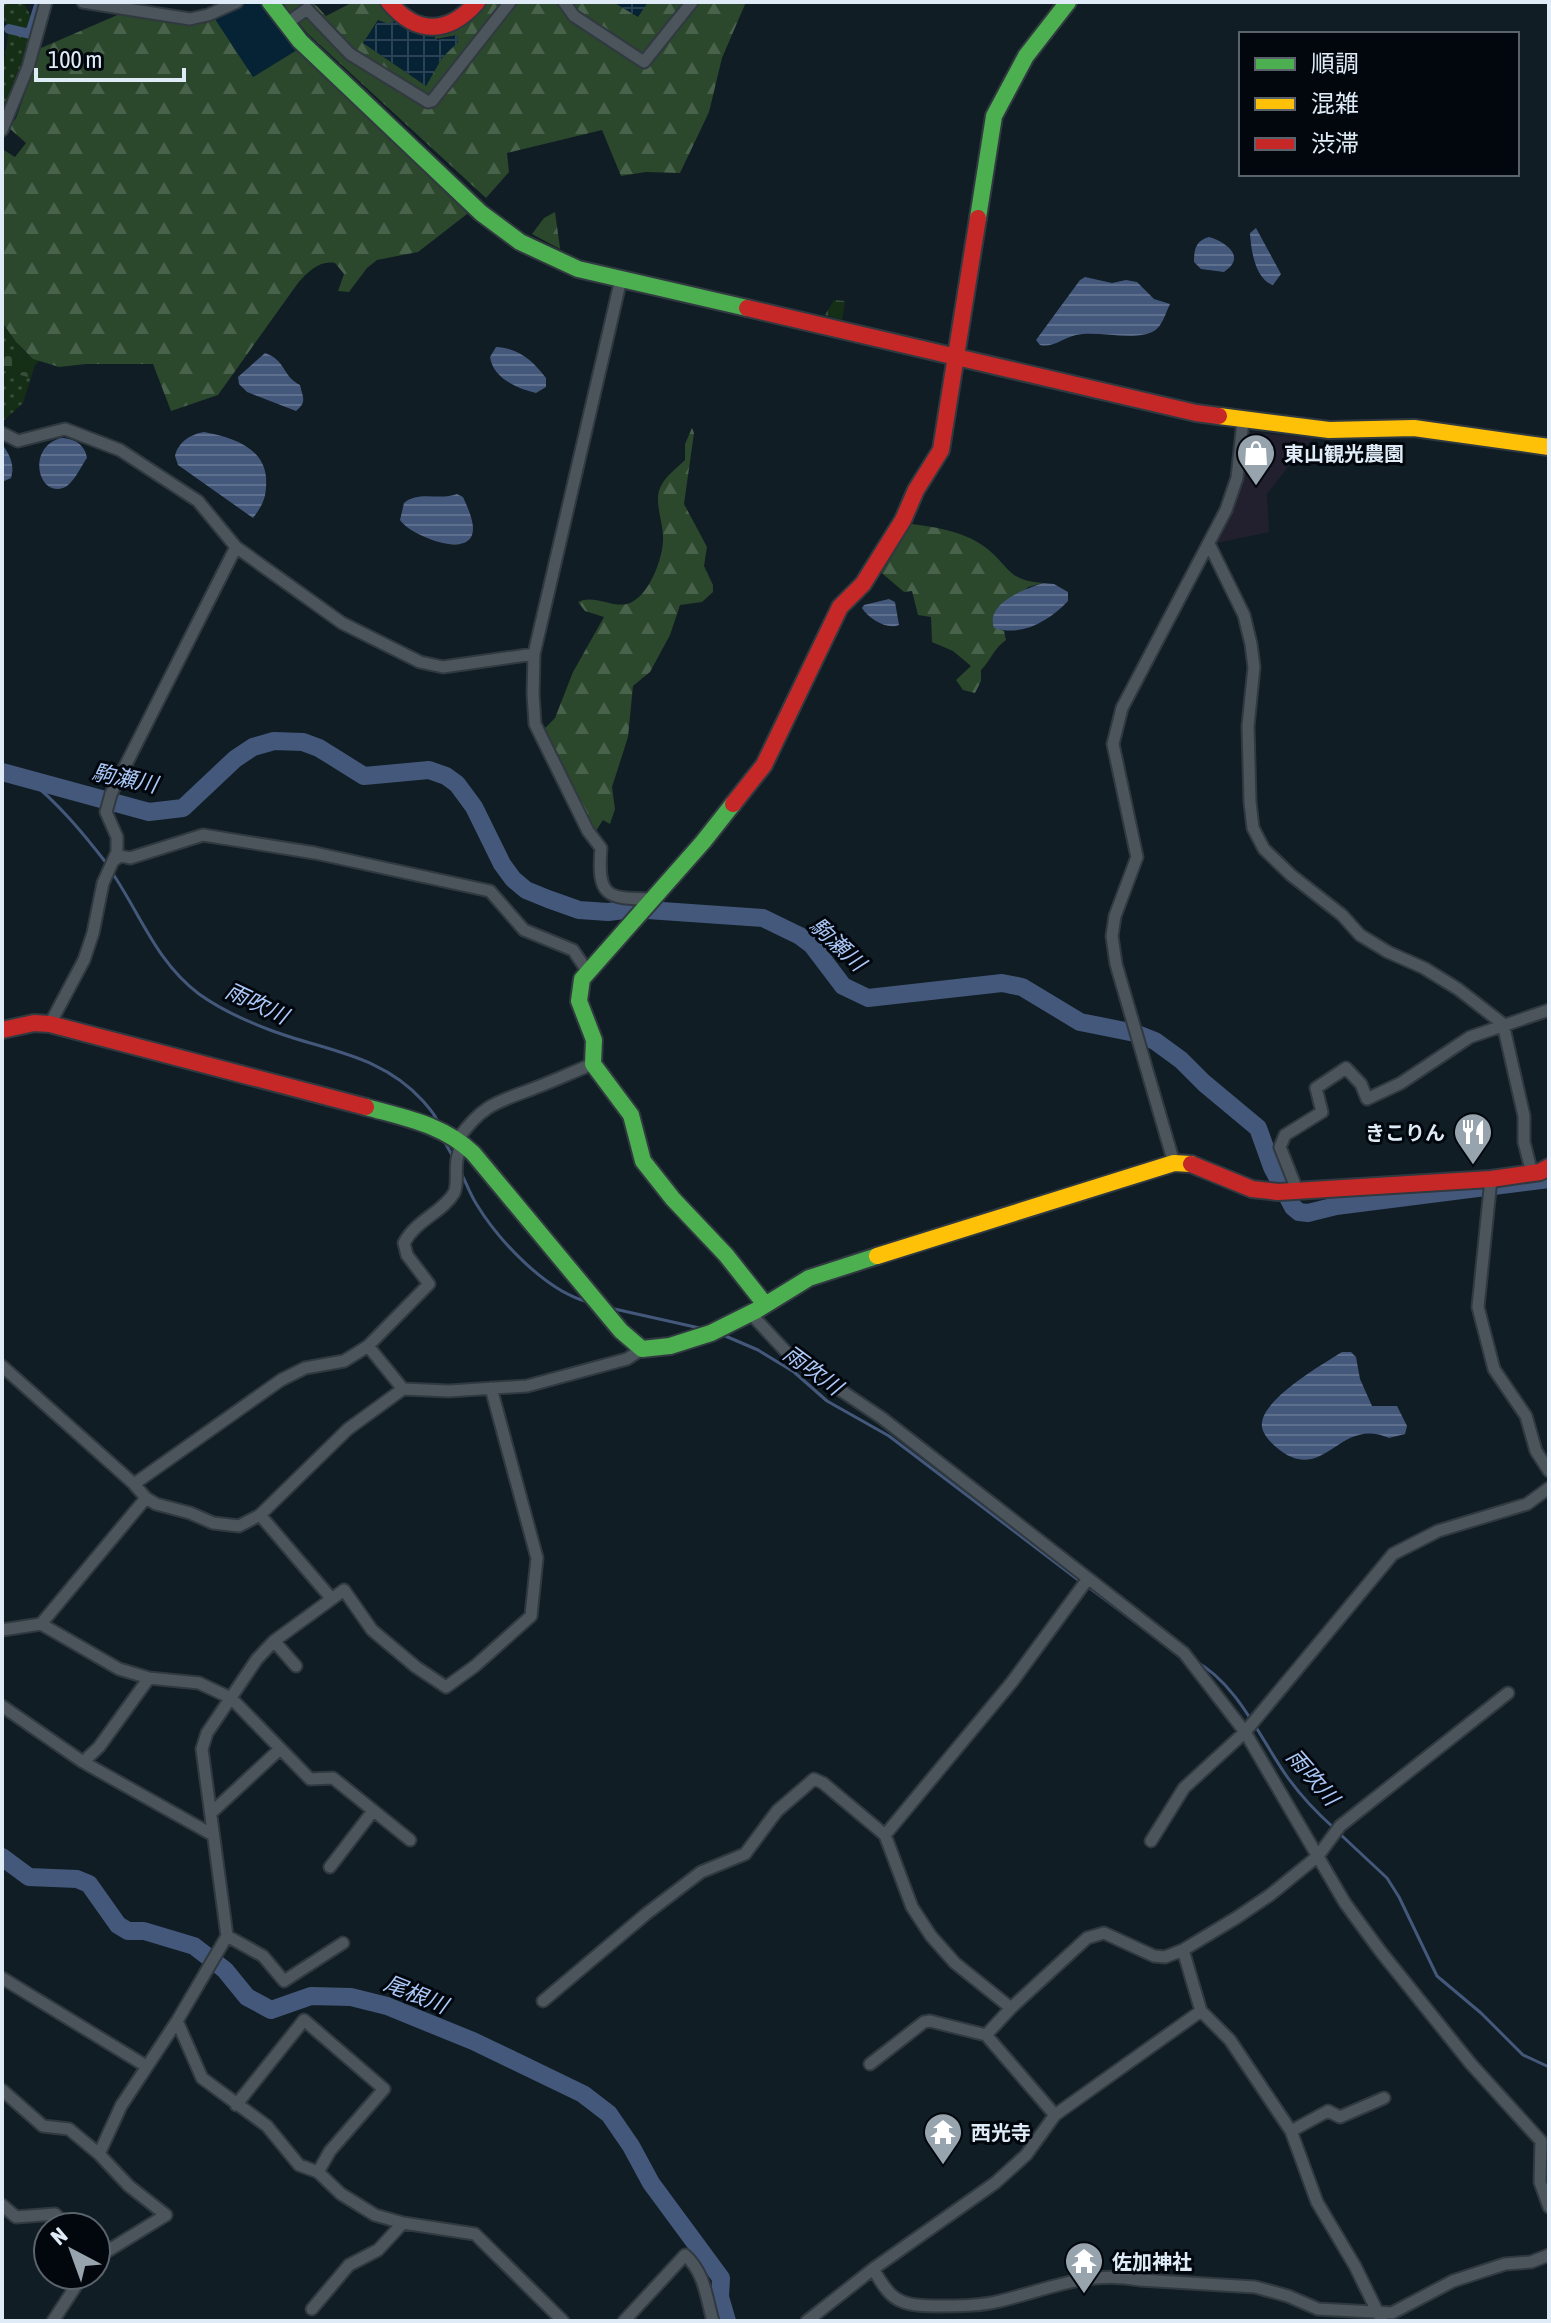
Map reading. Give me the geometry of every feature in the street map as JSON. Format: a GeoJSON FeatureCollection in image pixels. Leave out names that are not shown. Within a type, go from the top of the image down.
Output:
{"type":"FeatureCollection","features":[{"type":"Feature","properties":{"kind":"street"},"geometry":{"type":"LineString","coordinates":[[2,130],[28,67],[46,2]]}},
{"type":"Feature","properties":{"kind":"street"},"geometry":{"type":"LineString","coordinates":[[83,2],[190,19],[237,2]]}},
{"type":"Feature","properties":{"kind":"street"},"geometry":{"type":"LineString","coordinates":[[270,2],[286,24],[401,139],[507,234],[548,257],[578,269],[1196,413],[1329,430],[1414,428],[1549,447]]}},
{"type":"Feature","properties":{"kind":"street"},"geometry":{"type":"LineString","coordinates":[[389,2],[406,21],[435,28],[460,19],[477,2]]}},
{"type":"Feature","properties":{"kind":"street"},"geometry":{"type":"LineString","coordinates":[[286,24],[307,9],[350,54],[428,102],[469,58],[510,2]]}},
{"type":"Feature","properties":{"kind":"street"},"geometry":{"type":"LineString","coordinates":[[564,2],[574,16],[644,62],[692,2]]}},
{"type":"Feature","properties":{"kind":"street"},"geometry":{"type":"LineString","coordinates":[[1068,2],[1019,64],[994,116],[941,450],[863,584],[840,607],[764,765],[703,842],[588,972],[577,989],[579,1004],[595,1040],[593,1064],[631,1115],[643,1161],[673,1199],[726,1255],[757,1309],[791,1357],[882,1418],[1184,1653],[1245,1732],[1345,1903],[1381,1952],[1471,2064],[1545,2137],[1540,2182],[1549,2207]]}},
{"type":"Feature","properties":{"kind":"street"},"geometry":{"type":"LineString","coordinates":[[621,279],[534,654],[533,694],[535,724],[588,831],[601,848],[599,873],[603,888],[614,897],[646,906]]}},
{"type":"Feature","properties":{"kind":"street"},"geometry":{"type":"LineString","coordinates":[[1174,1163],[1116,964],[1112,936],[1115,916],[1136,865],[1137,848],[1113,744],[1122,708],[1210,546],[1226,510],[1237,478],[1243,421]]}},
{"type":"Feature","properties":{"kind":"street"},"geometry":{"type":"LineString","coordinates":[[2,433],[18,441],[59,430],[71,430],[120,450],[198,501],[236,547],[342,623],[420,662],[443,667],[534,654]]}},
{"type":"Feature","properties":{"kind":"street"},"geometry":{"type":"LineString","coordinates":[[1210,546],[1244,615],[1251,644],[1254,667],[1248,726],[1253,828],[1264,849],[1291,875],[1342,915],[1360,935],[1458,989],[1503,1024],[1524,1116],[1524,1142],[1532,1173]]}},
{"type":"Feature","properties":{"kind":"street"},"geometry":{"type":"LineString","coordinates":[[50,1024],[84,960],[111,865],[117,837],[106,812],[109,799],[236,547]]}},
{"type":"Feature","properties":{"kind":"street"},"geometry":{"type":"LineString","coordinates":[[111,865],[121,856],[130,858],[203,835],[315,853],[490,891],[524,930],[573,950],[588,972]]}},
{"type":"Feature","properties":{"kind":"street"},"geometry":{"type":"LineString","coordinates":[[1289,1191],[1280,1147],[1285,1135],[1322,1112],[1316,1088],[1346,1068],[1361,1084],[1367,1099],[1401,1083],[1470,1037],[1549,1010]]}},
{"type":"Feature","properties":{"kind":"street"},"geometry":{"type":"LineString","coordinates":[[2,1030],[34,1023],[50,1024],[433,1125],[458,1142],[611,1318],[642,1349]]}},
{"type":"Feature","properties":{"kind":"street"},"geometry":{"type":"LineString","coordinates":[[134,1484],[281,1380],[305,1368],[344,1361],[368,1346],[429,1284],[407,1255],[404,1243],[411,1230],[450,1198],[456,1189],[458,1142],[476,1117],[499,1100],[593,1064]]}},
{"type":"Feature","properties":{"kind":"street"},"geometry":{"type":"LineString","coordinates":[[2,1366],[146,1498],[226,1526],[239,1526],[260,1515],[348,1429],[403,1389],[449,1391],[527,1386],[592,1370],[627,1359],[642,1349],[672,1346],[723,1327],[787,1289],[819,1275],[1174,1163],[1193,1164],[1252,1189],[1289,1191],[1491,1179],[1532,1173],[1549,1167]]}},
{"type":"Feature","properties":{"kind":"street"},"geometry":{"type":"LineString","coordinates":[[1491,1179],[1478,1307],[1494,1369],[1526,1416],[1536,1451],[1549,1471]]}},
{"type":"Feature","properties":{"kind":"street"},"geometry":{"type":"LineString","coordinates":[[368,1346],[403,1389]]}},
{"type":"Feature","properties":{"kind":"street"},"geometry":{"type":"LineString","coordinates":[[99,2154],[108,2128],[227,1936],[202,1749],[207,1733],[257,1659],[274,1641],[344,1590],[372,1630],[416,1667],[446,1687],[475,1666],[531,1616],[537,1558],[491,1388]]}},
{"type":"Feature","properties":{"kind":"street"},"geometry":{"type":"LineString","coordinates":[[1151,1841],[1184,1788],[1245,1732],[1393,1554],[1438,1531],[1527,1504],[1549,1488]]}},
{"type":"Feature","properties":{"kind":"street"},"geometry":{"type":"LineString","coordinates":[[41,1624],[146,1498]]}},
{"type":"Feature","properties":{"kind":"street"},"geometry":{"type":"LineString","coordinates":[[260,1515],[331,1598]]}},
{"type":"Feature","properties":{"kind":"street"},"geometry":{"type":"LineString","coordinates":[[885,1835],[1012,1682],[1087,1580]]}},
{"type":"Feature","properties":{"kind":"street"},"geometry":{"type":"LineString","coordinates":[[2,1630],[41,1624],[119,1669],[149,1678],[199,1683],[231,1698],[310,1779],[333,1778],[410,1840]]}},
{"type":"Feature","properties":{"kind":"street"},"geometry":{"type":"LineString","coordinates":[[274,1641],[296,1666]]}},
{"type":"Feature","properties":{"kind":"street"},"geometry":{"type":"LineString","coordinates":[[83,1762],[99,1747],[149,1678]]}},
{"type":"Feature","properties":{"kind":"street"},"geometry":{"type":"LineString","coordinates":[[986,2035],[1087,1938],[1104,1933],[1154,1956],[1165,1957],[1183,1950],[1270,1895],[1318,1856],[1336,1830],[1508,1693]]}},
{"type":"Feature","properties":{"kind":"street"},"geometry":{"type":"LineString","coordinates":[[2,1706],[83,1762],[213,1835]]}},
{"type":"Feature","properties":{"kind":"street"},"geometry":{"type":"LineString","coordinates":[[211,1813],[280,1749]]}},
{"type":"Feature","properties":{"kind":"street"},"geometry":{"type":"LineString","coordinates":[[543,2001],[701,1872],[745,1854],[777,1811],[814,1779],[823,1783],[885,1835],[912,1907],[931,1936],[955,1963],[1011,2008]]}},
{"type":"Feature","properties":{"kind":"street"},"geometry":{"type":"LineString","coordinates":[[330,1867],[373,1811]]}},
{"type":"Feature","properties":{"kind":"street"},"geometry":{"type":"LineString","coordinates":[[227,1936],[263,1956],[284,1981],[343,1943]]}},
{"type":"Feature","properties":{"kind":"street"},"geometry":{"type":"LineString","coordinates":[[1183,1950],[1201,2011],[1230,2040],[1291,2131],[1317,2202],[1355,2266],[1379,2317]]}},
{"type":"Feature","properties":{"kind":"street"},"geometry":{"type":"LineString","coordinates":[[2,1978],[146,2066]]}},
{"type":"Feature","properties":{"kind":"street"},"geometry":{"type":"LineString","coordinates":[[807,2321],[873,2269],[995,2183],[1026,2155],[1055,2115],[1201,2011]]}},
{"type":"Feature","properties":{"kind":"street"},"geometry":{"type":"LineString","coordinates":[[236,2105],[304,2020],[384,2089],[330,2151],[318,2172]]}},
{"type":"Feature","properties":{"kind":"street"},"geometry":{"type":"LineString","coordinates":[[177,2021],[202,2078],[267,2126],[299,2165],[318,2172],[341,2194],[375,2215],[403,2223],[475,2234],[563,2321]]}},
{"type":"Feature","properties":{"kind":"street"},"geometry":{"type":"LineString","coordinates":[[870,2064],[924,2022],[986,2035],[1055,2115]]}},
{"type":"Feature","properties":{"kind":"street"},"geometry":{"type":"LineString","coordinates":[[2,2090],[43,2126],[69,2129],[99,2154],[129,2186],[166,2215],[112,2248]]}},
{"type":"Feature","properties":{"kind":"street"},"geometry":{"type":"LineString","coordinates":[[1291,2131],[1328,2111],[1340,2117],[1384,2098]]}},
{"type":"Feature","properties":{"kind":"street"},"geometry":{"type":"LineString","coordinates":[[2,2205],[16,2217],[32,2216]]}},
{"type":"Feature","properties":{"kind":"street"},"geometry":{"type":"LineString","coordinates":[[312,2309],[349,2265],[378,2250],[403,2223]]}},
{"type":"Feature","properties":{"kind":"street"},"geometry":{"type":"LineString","coordinates":[[624,2321],[685,2255],[696,2265],[713,2321]]}},
{"type":"Feature","properties":{"kind":"street"},"geometry":{"type":"LineString","coordinates":[[873,2269],[890,2294],[899,2301],[928,2306],[998,2302],[1070,2280],[1122,2277],[1255,2287],[1318,2309],[1379,2317],[1453,2281],[1505,2264],[1531,2262],[1549,2255]]}},
{"type":"Feature","properties":{"kind":"street"},"geometry":{"type":"LineString","coordinates":[[53,2321],[73,2291]]}},
{"type":"Feature","properties":{"kind":"shaded area"},"geometry":{"type":"Polygon","coordinates":[[[249,2],[259,2],[297,50],[253,78],[215,19],[249,2]]]}},
{"type":"Feature","properties":{"kind":"shaded area"},"geometry":{"type":"Polygon","coordinates":[[[613,2],[648,2],[639,17],[613,2]]]}},
{"type":"Feature","properties":{"kind":"shaded area"},"geometry":{"type":"Polygon","coordinates":[[[395,18],[434,34],[437,40],[457,35],[459,42],[442,58],[426,86],[363,43],[379,20],[395,18]]]}},
{"type":"Feature","properties":{"kind":"shaded area"},"geometry":{"type":"Polygon","coordinates":[[[1256,228],[1281,274],[1273,285],[1262,277],[1255,263],[1250,233],[1256,228]]]}},
{"type":"Feature","properties":{"kind":"shaded area"},"geometry":{"type":"Polygon","coordinates":[[[1209,237],[1222,242],[1232,251],[1234,261],[1224,272],[1201,269],[1194,262],[1197,246],[1209,237]]]}},
{"type":"Feature","properties":{"kind":"shaded area"},"geometry":{"type":"Polygon","coordinates":[[[1085,277],[1112,283],[1126,280],[1137,282],[1154,299],[1170,304],[1162,323],[1157,329],[1137,336],[1085,334],[1040,345],[1036,340],[1085,277]]]}},
{"type":"Feature","properties":{"kind":"shaded area"},"geometry":{"type":"Polygon","coordinates":[[[496,347],[512,350],[531,361],[546,378],[546,387],[536,393],[513,385],[501,376],[490,357],[496,347]]]}},
{"type":"Feature","properties":{"kind":"shaded area"},"geometry":{"type":"Polygon","coordinates":[[[265,353],[277,360],[300,385],[303,402],[296,411],[247,392],[239,384],[238,377],[265,353]]]}},
{"type":"Feature","properties":{"kind":"shaded area"},"geometry":{"type":"Polygon","coordinates":[[[204,432],[244,445],[264,466],[266,489],[262,504],[253,518],[178,465],[175,456],[182,443],[204,432]]]}},
{"type":"Feature","properties":{"kind":"shaded area","name":"東山観光農園"},"geometry":{"type":"Polygon","coordinates":[[[1247,432],[1315,438],[1302,449],[1267,494],[1269,532],[1217,543],[1237,495],[1247,432]]]}},
{"type":"Feature","properties":{"kind":"shaded area"},"geometry":{"type":"Polygon","coordinates":[[[61,438],[78,443],[87,458],[70,483],[54,489],[42,478],[40,460],[50,443],[61,438]]]}},
{"type":"Feature","properties":{"kind":"shaded area"},"geometry":{"type":"Polygon","coordinates":[[[2,444],[12,469],[11,478],[2,482],[2,444]]]}},
{"type":"Feature","properties":{"kind":"shaded area"},"geometry":{"type":"Polygon","coordinates":[[[457,494],[463,497],[473,524],[471,538],[463,543],[427,538],[400,520],[404,503],[410,499],[457,494]]]}},
{"type":"Feature","properties":{"kind":"shaded area"},"geometry":{"type":"Polygon","coordinates":[[[1043,583],[1054,584],[1068,592],[1068,601],[1044,621],[1025,629],[994,628],[995,611],[1001,604],[1017,593],[1043,583]]]}},
{"type":"Feature","properties":{"kind":"shaded area"},"geometry":{"type":"Polygon","coordinates":[[[889,599],[895,602],[899,625],[889,626],[879,622],[862,608],[864,605],[889,599]]]}},
{"type":"Feature","properties":{"kind":"shaded area"},"geometry":{"type":"Polygon","coordinates":[[[1342,1352],[1351,1352],[1356,1357],[1360,1379],[1372,1406],[1397,1406],[1407,1426],[1405,1434],[1389,1438],[1371,1433],[1357,1435],[1319,1456],[1307,1460],[1293,1457],[1267,1438],[1262,1427],[1264,1417],[1270,1406],[1293,1384],[1342,1352]]]}},
{"type":"Feature","properties":{"kind":"green space"},"geometry":{"type":"Polygon","coordinates":[[[2,2],[23,2],[33,20],[31,36],[2,120],[2,75],[9,29],[2,15],[2,2]]]}},
{"type":"Feature","properties":{"kind":"green space"},"geometry":{"type":"Polygon","coordinates":[[[281,2],[313,2],[326,16],[353,2],[382,2],[395,18],[389,24],[378,20],[363,43],[426,86],[442,58],[458,42],[457,35],[435,39],[435,35],[483,2],[613,2],[638,17],[648,2],[746,2],[722,58],[709,112],[680,173],[646,172],[621,176],[602,130],[507,153],[509,172],[486,198],[308,34],[281,2]]]}},
{"type":"Feature","properties":{"kind":"green space"},"geometry":{"type":"Polygon","coordinates":[[[122,13],[191,24],[215,19],[253,77],[297,50],[471,211],[418,252],[377,260],[349,292],[338,291],[344,274],[335,263],[324,263],[314,268],[298,283],[218,395],[171,411],[153,364],[59,367],[33,359],[2,322],[2,149],[15,157],[26,143],[9,128],[16,118],[41,48],[122,13]]]}},
{"type":"Feature","properties":{"kind":"green space"},"geometry":{"type":"Polygon","coordinates":[[[555,212],[560,249],[532,234],[544,218],[555,212]]]}},
{"type":"Feature","properties":{"kind":"green space"},"geometry":{"type":"Polygon","coordinates":[[[834,300],[845,301],[842,320],[825,315],[834,300]]]}},
{"type":"Feature","properties":{"kind":"green space"},"geometry":{"type":"Polygon","coordinates":[[[2,322],[22,349],[39,361],[35,365],[22,355],[3,351],[2,355],[2,322]]]}},
{"type":"Feature","properties":{"kind":"green space"},"geometry":{"type":"Polygon","coordinates":[[[3,350],[22,355],[35,365],[31,378],[2,370],[3,350]]]}},
{"type":"Feature","properties":{"kind":"green space"},"geometry":{"type":"Polygon","coordinates":[[[2,370],[31,378],[23,403],[2,422],[2,370]]]}},
{"type":"Feature","properties":{"kind":"green space"},"geometry":{"type":"Polygon","coordinates":[[[692,428],[694,433],[684,504],[707,547],[704,566],[713,592],[702,602],[680,605],[670,635],[650,672],[633,686],[628,737],[612,787],[615,809],[610,824],[603,820],[594,834],[541,732],[555,718],[573,672],[604,617],[585,611],[578,602],[591,599],[619,605],[632,602],[645,591],[655,573],[663,545],[658,493],[665,480],[685,460],[685,444],[692,428]]]}},
{"type":"Feature","properties":{"kind":"green space"},"geometry":{"type":"Polygon","coordinates":[[[905,523],[947,530],[967,537],[985,547],[1015,576],[1043,583],[1028,587],[994,627],[1004,631],[1006,640],[981,670],[981,681],[975,693],[963,690],[956,680],[971,666],[953,651],[932,642],[931,617],[918,615],[912,591],[904,592],[877,569],[905,523]]]}},
{"type":"Feature","properties":{"kind":"waterway"},"geometry":{"type":"LineString","coordinates":[[9,29],[30,34],[40,2]]}},
{"type":"Feature","properties":{"kind":"waterway","name":"駒瀬川"},"geometry":{"type":"LineString","coordinates":[[2,772],[149,812],[183,808],[235,759],[253,747],[274,741],[303,742],[319,748],[364,776],[429,770],[457,784],[474,807],[502,864],[513,879],[526,890],[548,899],[579,910],[608,912],[633,909],[763,918],[812,945],[843,986],[868,998],[1002,983],[1022,987],[1080,1022],[1135,1033],[1155,1041],[1258,1128],[1272,1167],[1293,1207],[1299,1212],[1549,1179]]}},
{"type":"Feature","properties":{"kind":"waterway","name":"雨吹川"},"geometry":{"type":"LineString","coordinates":[[28,779],[70,819],[107,864]]}},
{"type":"Feature","properties":{"kind":"waterway","name":"雨吹川"},"geometry":{"type":"LineString","coordinates":[[111,871],[160,952],[199,994],[252,1023],[371,1063],[407,1085],[437,1120]]}},
{"type":"Feature","properties":{"kind":"waterway","name":"雨吹川"},"geometry":{"type":"LineString","coordinates":[[443,1139],[453,1157]]}},
{"type":"Feature","properties":{"kind":"waterway","name":"雨吹川"},"geometry":{"type":"LineString","coordinates":[[460,1171],[486,1219],[511,1249],[540,1276],[588,1302]]}},
{"type":"Feature","properties":{"kind":"waterway","name":"雨吹川"},"geometry":{"type":"LineString","coordinates":[[610,1308],[704,1329]]}},
{"type":"Feature","properties":{"kind":"waterway","name":"雨吹川"},"geometry":{"type":"LineString","coordinates":[[723,1335],[758,1350],[794,1372],[827,1401],[889,1436],[1081,1582]]}},
{"type":"Feature","properties":{"kind":"waterway","name":"雨吹川"},"geometry":{"type":"LineString","coordinates":[[1087,1586],[1167,1646]]}},
{"type":"Feature","properties":{"kind":"waterway","name":"雨吹川"},"geometry":{"type":"LineString","coordinates":[[1195,1661],[1210,1671],[1236,1698],[1293,1785],[1335,1829]]}},
{"type":"Feature","properties":{"kind":"waterway","name":"雨吹川"},"geometry":{"type":"LineString","coordinates":[[1340,1834],[1387,1878],[1437,1976],[1481,2013],[1523,2055],[1549,2067]]}},
{"type":"Feature","properties":{"kind":"waterway","name":"尾根川"},"geometry":{"type":"LineString","coordinates":[[2,1857],[29,1877],[77,1879],[89,1884],[118,1925],[128,1931],[144,1931],[194,1946],[225,1970],[247,1997],[271,2010],[311,1996],[351,1997],[387,2006],[473,2041],[583,2094],[609,2114],[651,2183],[721,2278],[720,2297],[727,2321]]}},
{"type":"Feature","properties":{"kind":"traffic: fast"},"geometry":{"type":"LineString","coordinates":[[270,2],[300,41],[481,213],[520,242],[578,269],[747,308]]}},
{"type":"Feature","properties":{"kind":"traffic: fast"},"geometry":{"type":"LineString","coordinates":[[978,218],[994,116],[1026,56],[1068,2]]}},
{"type":"Feature","properties":{"kind":"traffic: fast"},"geometry":{"type":"LineString","coordinates":[[733,804],[582,979],[579,1001],[594,1040],[593,1064],[631,1115],[643,1161],[764,1303]]}},
{"type":"Feature","properties":{"kind":"traffic: fast"},"geometry":{"type":"LineString","coordinates":[[366,1107],[436,1129],[473,1153],[621,1331],[642,1349],[670,1346],[711,1333],[757,1310],[809,1278],[877,1256]]}},
{"type":"Feature","properties":{"kind":"traffic: slow"},"geometry":{"type":"LineString","coordinates":[[1219,416],[1329,430],[1414,428],[1549,447]]}},
{"type":"Feature","properties":{"kind":"traffic: slow"},"geometry":{"type":"LineString","coordinates":[[877,1256],[1174,1163],[1191,1164]]}},
{"type":"Feature","properties":{"kind":"traffic: jam"},"geometry":{"type":"LineString","coordinates":[[389,2],[411,21],[433,27],[455,20],[477,2]]}},
{"type":"Feature","properties":{"kind":"traffic: jam"},"geometry":{"type":"LineString","coordinates":[[733,804],[764,765],[840,607],[863,584],[941,450],[978,218]]}},
{"type":"Feature","properties":{"kind":"traffic: jam"},"geometry":{"type":"LineString","coordinates":[[747,308],[1219,416]]}},
{"type":"Feature","properties":{"kind":"traffic: jam"},"geometry":{"type":"LineString","coordinates":[[2,1030],[34,1023],[50,1024],[366,1107]]}},
{"type":"Feature","properties":{"kind":"traffic: jam"},"geometry":{"type":"LineString","coordinates":[[1191,1164],[1252,1189],[1278,1192],[1491,1179],[1540,1172],[1549,1167]]}},
{"type":"Feature","properties":{"kind":"place","name":"東山観光農園"},"geometry":{"type":"Point","coordinates":[1256,487]}},
{"type":"Feature","properties":{"kind":"place","name":"きこりん"},"geometry":{"type":"Point","coordinates":[1473,1166]}},
{"type":"Feature","properties":{"kind":"place","name":"西光寺"},"geometry":{"type":"Point","coordinates":[943,2166]}},
{"type":"Feature","properties":{"kind":"place","name":"佐加神社"},"geometry":{"type":"Point","coordinates":[1084,2295]}}]}
